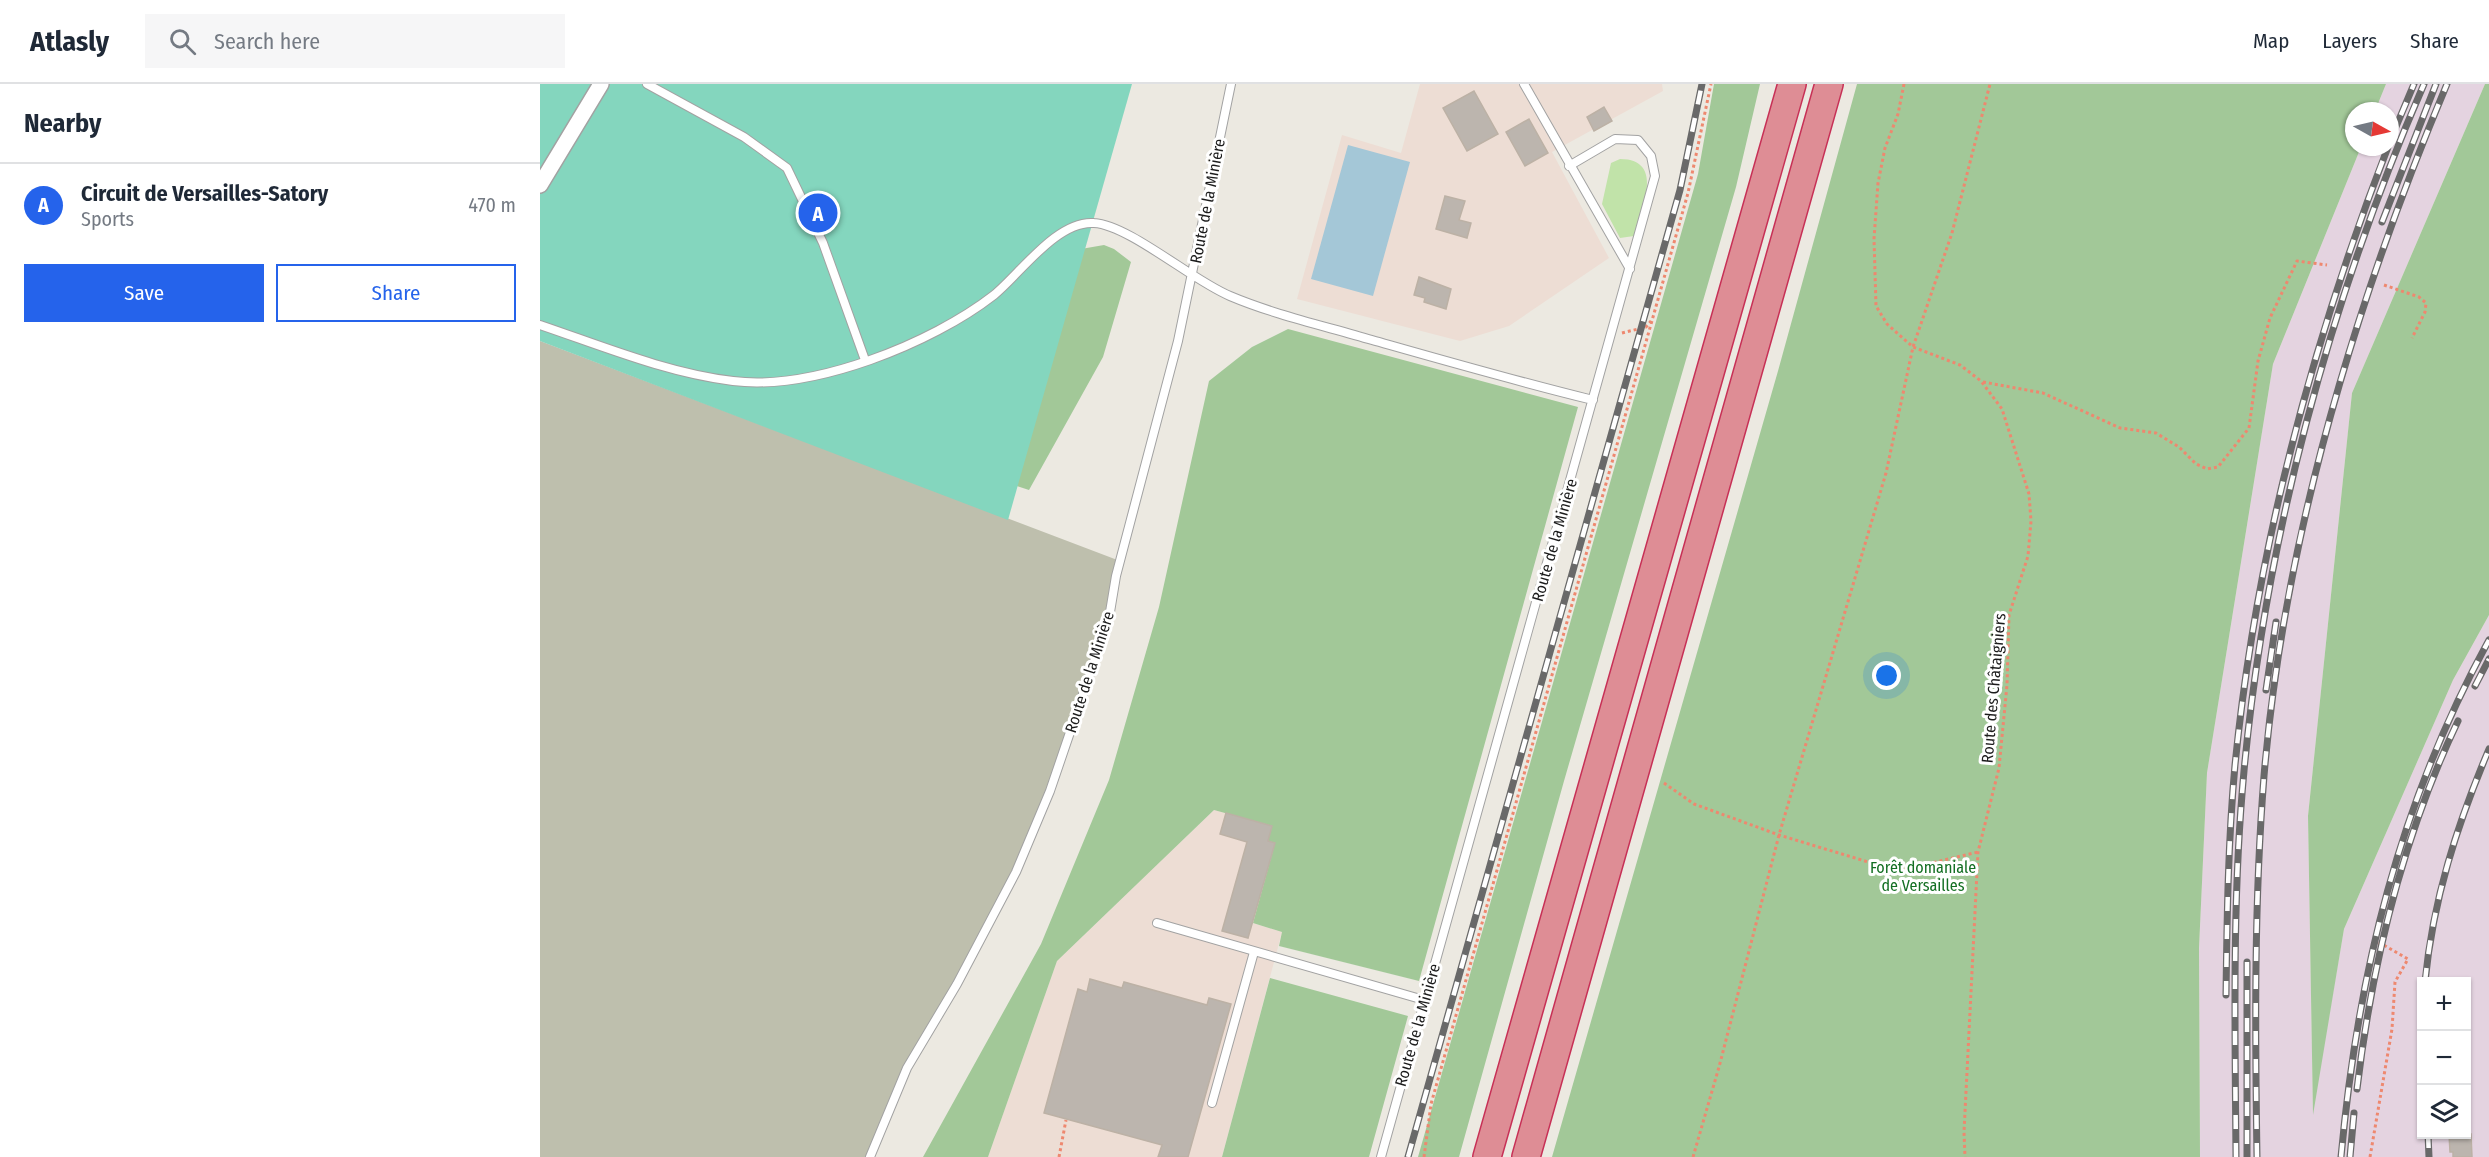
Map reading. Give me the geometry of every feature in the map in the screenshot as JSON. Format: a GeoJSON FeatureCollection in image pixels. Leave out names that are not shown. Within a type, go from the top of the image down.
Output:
{"type":"FeatureCollection","features":[{"type":"Feature","properties":{"kind":"highway"},"geometry":{"type":"LineString","coordinates":[[1487,1157],[1792,84]]}},
{"type":"Feature","properties":{"kind":"highway"},"geometry":{"type":"LineString","coordinates":[[1526,1157],[1829,84]]}},
{"type":"Feature","properties":{"kind":"street"},"geometry":{"type":"LineString","coordinates":[[540,185],[601,84]]}},
{"type":"Feature","properties":{"kind":"lane"},"geometry":{"type":"LineString","coordinates":[[647,84],[744,137],[787,168],[823,243],[865,360]]}},
{"type":"Feature","properties":{"kind":"lane","name":"Route de la Minière"},"geometry":{"type":"LineString","coordinates":[[870,1157],[907,1068],[957,984],[1016,872],[1050,791],[1109,618],[1116,576],[1178,341],[1231,84]]}},
{"type":"Feature","properties":{"kind":"lane"},"geometry":{"type":"LineString","coordinates":[[1524,84],[1630,269]]}},
{"type":"Feature","properties":{"kind":"lane","name":"Route de la Minière"},"geometry":{"type":"LineString","coordinates":[[1381,1157],[1655,177],[1651,156],[1638,140],[1615,139],[1569,166]]}},
{"type":"Feature","properties":{"kind":"lane"},"geometry":{"type":"LineString","coordinates":[[540,325],[651,362],[733,381],[774,382],[818,375],[865,360],[944,329],[995,294],[1043,247],[1076,226],[1095,223],[1126,234],[1228,296],[1280,314],[1593,400]]}},
{"type":"Feature","properties":{"kind":"lane"},"geometry":{"type":"LineString","coordinates":[[1156,923],[1424,1000]]}},
{"type":"Feature","properties":{"kind":"lane"},"geometry":{"type":"LineString","coordinates":[[1212,1103],[1254,952]]}},
{"type":"Feature","properties":{"kind":"path"},"geometry":{"type":"LineString","coordinates":[[1424,1157],[1431,1104],[1688,192],[1711,84]]}},
{"type":"Feature","properties":{"kind":"path","name":"Route des Châtaigniers"},"geometry":{"type":"LineString","coordinates":[[1904,84],[1898,114],[1885,148],[1878,183],[1874,238],[1876,306],[1896,333],[1913,346],[1960,365],[1982,381],[2002,409],[2029,494],[2031,521],[2028,556],[2008,615],[2007,685],[1999,768],[1978,852],[1964,1132],[1965,1157]]}},
{"type":"Feature","properties":{"kind":"path"},"geometry":{"type":"LineString","coordinates":[[1693,1157],[1719,1067],[1779,835],[1886,473],[1913,346],[1952,233],[1990,84]]}},
{"type":"Feature","properties":{"kind":"path"},"geometry":{"type":"LineString","coordinates":[[1982,381],[2043,393],[2120,428],[2156,433],[2179,447],[2196,464],[2206,469],[2218,467],[2249,428],[2258,361],[2270,318],[2297,261],[2327,265]]}},
{"type":"Feature","properties":{"kind":"path"},"geometry":{"type":"LineString","coordinates":[[2384,285],[2419,297],[2426,303],[2425,312],[2412,338]]}},
{"type":"Feature","properties":{"kind":"path"},"geometry":{"type":"LineString","coordinates":[[1612,333],[1634,332],[1646,327],[1652,320]]}},
{"type":"Feature","properties":{"kind":"path"},"geometry":{"type":"LineString","coordinates":[[1664,783],[1694,804],[1779,835],[1898,871],[1978,852]]}},
{"type":"Feature","properties":{"kind":"path"},"geometry":{"type":"LineString","coordinates":[[2370,1157],[2392,1029],[2395,982],[2408,959],[2382,944],[2373,942]]}},
{"type":"Feature","properties":{"kind":"path"},"geometry":{"type":"LineString","coordinates":[[1059,1157],[1066,1120]]}},
{"type":"Feature","properties":{"kind":"shaded area"},"geometry":{"type":"Polygon","coordinates":[[[1420,84],[1662,84],[1663,91],[1552,152],[1609,258],[1509,326],[1460,341],[1297,299],[1342,135],[1401,153],[1420,84]]]}},
{"type":"Feature","properties":{"kind":"shaded area"},"geometry":{"type":"Polygon","coordinates":[[[2386,84],[2485,84],[2352,393],[2308,816],[2313,1110],[2344,929],[2453,680],[2489,615],[2489,1157],[2200,1157],[2199,948],[2207,773],[2273,364],[2357,156],[2399,156],[2399,102],[2379,102],[2386,84]]]}},
{"type":"Feature","properties":{"kind":"shaded area"},"geometry":{"type":"Polygon","coordinates":[[[540,341],[1120,561],[1109,618],[1050,791],[1016,872],[907,1068],[870,1157],[540,1157],[540,341]]]}},
{"type":"Feature","properties":{"kind":"shaded area"},"geometry":{"type":"Polygon","coordinates":[[[1214,810],[1272,826],[1275,843],[1253,923],[1282,932],[1222,1157],[988,1157],[1057,961],[1214,810]]]}},
{"type":"Feature","properties":{"kind":"green space"},"geometry":{"type":"Polygon","coordinates":[[[540,84],[1132,84],[1008,520],[540,341],[540,84]]]}},
{"type":"Feature","properties":{"kind":"green space"},"geometry":{"type":"Polygon","coordinates":[[[1714,84],[1760,84],[1736,187],[1564,781],[1459,1157],[1418,1157],[1698,174],[1714,84]]]}},
{"type":"Feature","properties":{"kind":"green space","name":"Forêt domaniale de Versailles"},"geometry":{"type":"Polygon","coordinates":[[[1857,84],[2386,84],[2379,102],[2345,102],[2345,156],[2357,156],[2273,364],[2207,773],[2199,948],[2200,1157],[1552,1157],[1778,371],[1857,84]]]}},
{"type":"Feature","properties":{"kind":"green space"},"geometry":{"type":"Polygon","coordinates":[[[2485,84],[2489,84],[2489,615],[2453,680],[2344,929],[2313,1115],[2308,816],[2352,393],[2485,84]]]}},
{"type":"Feature","properties":{"kind":"green space"},"geometry":{"type":"Polygon","coordinates":[[[1620,159],[1634,161],[1643,168],[1647,188],[1634,236],[1620,238],[1602,204],[1611,163],[1620,159]]]}},
{"type":"Feature","properties":{"kind":"green space"},"geometry":{"type":"Polygon","coordinates":[[[1104,245],[1114,249],[1131,262],[1103,357],[1029,490],[780,407],[1081,249],[1104,245]]]}},
{"type":"Feature","properties":{"kind":"green space"},"geometry":{"type":"Polygon","coordinates":[[[1288,329],[1578,407],[1419,981],[1279,946],[1282,932],[1253,923],[1275,843],[1268,841],[1272,826],[1214,810],[1057,961],[988,1157],[923,1157],[1041,944],[1109,780],[1159,607],[1209,381],[1252,347],[1288,329]]]}},
{"type":"Feature","properties":{"kind":"green space"},"geometry":{"type":"Polygon","coordinates":[[[1270,978],[1408,1016],[1369,1157],[1222,1157],[1270,978]]]}},
{"type":"Feature","properties":{"kind":"water"},"geometry":{"type":"Polygon","coordinates":[[[1348,145],[1410,162],[1373,296],[1311,279],[1348,145]]]}},
{"type":"Feature","properties":{"kind":"building"},"geometry":{"type":"Polygon","coordinates":[[[1474,91],[1498,134],[1467,151],[1443,108],[1474,91]]]}},
{"type":"Feature","properties":{"kind":"building"},"geometry":{"type":"Polygon","coordinates":[[[1604,107],[1612,121],[1594,131],[1587,117],[1604,107]]]}},
{"type":"Feature","properties":{"kind":"building"},"geometry":{"type":"Polygon","coordinates":[[[1529,119],[1548,153],[1525,166],[1506,132],[1529,119]]]}},
{"type":"Feature","properties":{"kind":"building"},"geometry":{"type":"Polygon","coordinates":[[[1445,196],[1465,201],[1459,220],[1471,223],[1467,238],[1436,229],[1445,196]]]}},
{"type":"Feature","properties":{"kind":"building"},"geometry":{"type":"Polygon","coordinates":[[[1419,277],[1451,289],[1446,309],[1424,302],[1425,298],[1414,295],[1419,277]]]}},
{"type":"Feature","properties":{"kind":"building"},"geometry":{"type":"Polygon","coordinates":[[[1226,813],[1272,826],[1268,841],[1275,843],[1248,938],[1222,931],[1247,842],[1220,834],[1226,813]]]}},
{"type":"Feature","properties":{"kind":"building"},"geometry":{"type":"Polygon","coordinates":[[[1090,979],[1122,988],[1124,982],[1207,1005],[1209,998],[1231,1004],[1188,1157],[1158,1157],[1162,1145],[1044,1113],[1078,989],[1087,992],[1090,979]]]}},
{"type":"Feature","properties":{"kind":"building"},"geometry":{"type":"Polygon","coordinates":[[[2471,1134],[2472,1157],[2453,1157],[2453,1152],[2450,1152],[2449,1139],[2471,1139],[2471,1134]]]}},
{"type":"Feature","properties":{"kind":"railway"},"geometry":{"type":"LineString","coordinates":[[1408,1157],[1680,190],[1702,84]]}},
{"type":"Feature","properties":{"kind":"railway"},"geometry":{"type":"LineString","coordinates":[[2399,120],[2414,84]]}},
{"type":"Feature","properties":{"kind":"railway"},"geometry":{"type":"LineString","coordinates":[[2236,1157],[2235,964],[2240,819],[2254,683],[2268,595],[2307,420],[2332,334],[2359,249],[2424,84]]}},
{"type":"Feature","properties":{"kind":"railway"},"geometry":{"type":"LineString","coordinates":[[2382,222],[2436,84]]}},
{"type":"Feature","properties":{"kind":"railway"},"geometry":{"type":"LineString","coordinates":[[2257,1157],[2258,871],[2264,776],[2274,687],[2288,598],[2306,510],[2328,423],[2354,336],[2382,251],[2447,84]]}},
{"type":"Feature","properties":{"kind":"railway"},"geometry":{"type":"LineString","coordinates":[[2226,995],[2228,880],[2235,765],[2244,686],[2257,607],[2290,451],[2311,374],[2360,222],[2385,156]]}},
{"type":"Feature","properties":{"kind":"railway"},"geometry":{"type":"LineString","coordinates":[[2266,690],[2276,622]]}},
{"type":"Feature","properties":{"kind":"railway"},"geometry":{"type":"LineString","coordinates":[[2341,1157],[2359,1021],[2388,891],[2407,827],[2430,764],[2457,702],[2489,640]]}},
{"type":"Feature","properties":{"kind":"railway"},"geometry":{"type":"LineString","coordinates":[[2475,686],[2489,659]]}},
{"type":"Feature","properties":{"kind":"railway"},"geometry":{"type":"LineString","coordinates":[[2357,1089],[2371,995],[2392,901],[2421,809],[2458,721]]}},
{"type":"Feature","properties":{"kind":"railway"},"geometry":{"type":"LineString","coordinates":[[2426,977],[2434,921],[2448,863],[2489,749]]}},
{"type":"Feature","properties":{"kind":"railway"},"geometry":{"type":"LineString","coordinates":[[2247,962],[2247,1157]]}},
{"type":"Feature","properties":{"kind":"railway"},"geometry":{"type":"LineString","coordinates":[[2350,1157],[2354,1113]]}},
{"type":"Feature","properties":{"kind":"railway"},"geometry":{"type":"LineString","coordinates":[[2428,1139],[2429,1157]]}},
{"type":"Feature","properties":{"kind":"place","name":"Circuit de Versailles-Satory"},"geometry":{"type":"Point","coordinates":[818,213]}}]}
